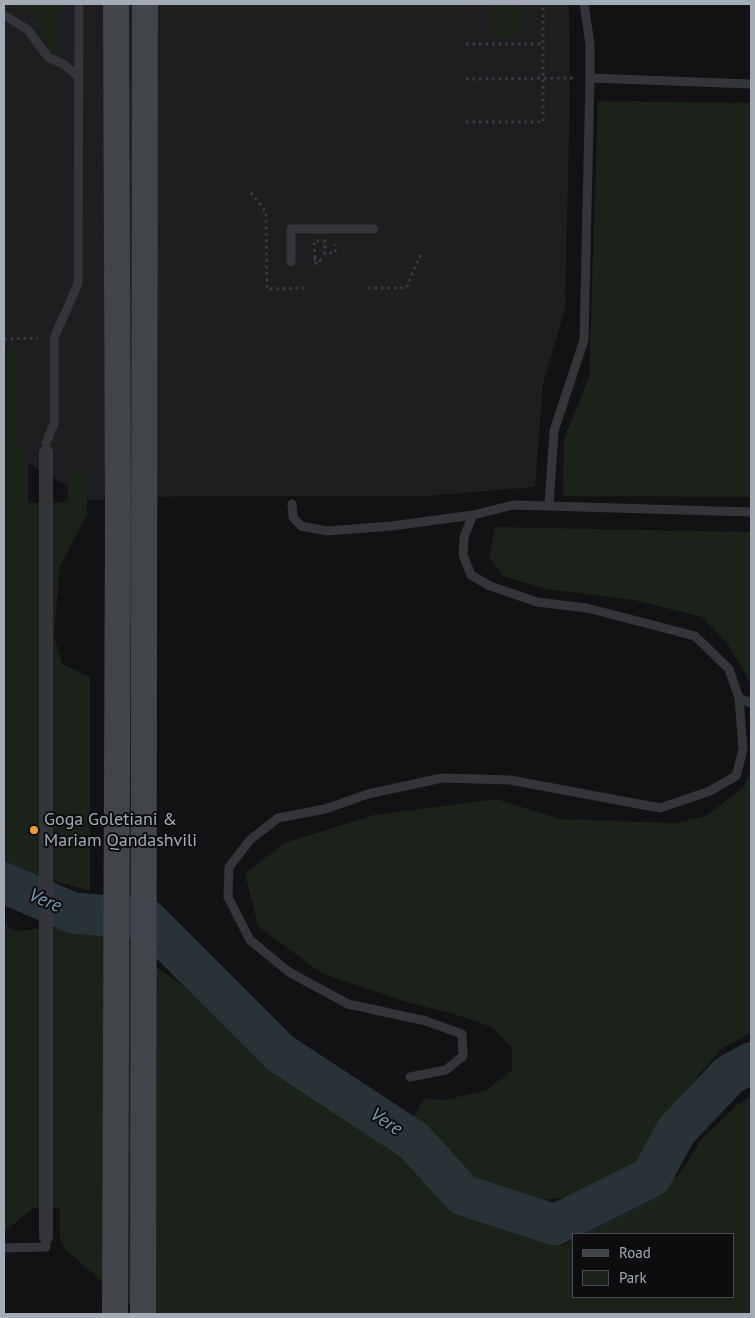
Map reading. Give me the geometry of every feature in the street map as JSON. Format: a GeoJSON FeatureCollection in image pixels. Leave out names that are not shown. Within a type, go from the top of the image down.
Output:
{"type":"FeatureCollection","features":[{"type":"Feature","properties":{"kind":"main road"},"geometry":{"type":"LineString","coordinates":[[115,1314],[118,515],[116,4]]}},
{"type":"Feature","properties":{"kind":"main road"},"geometry":{"type":"LineString","coordinates":[[143,1314],[144,4]]}},
{"type":"Feature","properties":{"kind":"street"},"geometry":{"type":"LineString","coordinates":[[46,448],[46,1237]]}},
{"type":"Feature","properties":{"kind":"lane"},"geometry":{"type":"LineString","coordinates":[[46,448],[54,424],[54,338],[78,284],[80,4]]}},
{"type":"Feature","properties":{"kind":"lane"},"geometry":{"type":"LineString","coordinates":[[549,506],[554,431],[584,340],[590,44],[584,4]]}},
{"type":"Feature","properties":{"kind":"lane"},"geometry":{"type":"LineString","coordinates":[[4,15],[28,30],[48,57],[65,65],[79,78]]}},
{"type":"Feature","properties":{"kind":"lane"},"geometry":{"type":"LineString","coordinates":[[590,78],[751,84]]}},
{"type":"Feature","properties":{"kind":"lane"},"geometry":{"type":"LineString","coordinates":[[291,262],[291,229],[374,229]]}},
{"type":"Feature","properties":{"kind":"lane"},"geometry":{"type":"LineString","coordinates":[[292,504],[293,517],[301,526],[327,530],[392,526],[473,516],[513,505],[751,512]]}},
{"type":"Feature","properties":{"kind":"lane"},"geometry":{"type":"LineString","coordinates":[[410,1077],[446,1070],[463,1056],[462,1034],[426,1021],[348,1004],[289,972],[250,940],[228,898],[229,867],[250,840],[278,818],[325,810],[368,794],[442,778],[510,780],[660,808],[710,791],[736,776],[743,750],[739,698],[729,669],[695,636],[587,608],[537,602],[490,586],[471,574],[463,555],[464,538],[473,516]]}},
{"type":"Feature","properties":{"kind":"lane"},"geometry":{"type":"LineString","coordinates":[[739,698],[751,703]]}},
{"type":"Feature","properties":{"kind":"lane"},"geometry":{"type":"LineString","coordinates":[[4,1248],[46,1247],[46,1237]]}},
{"type":"Feature","properties":{"kind":"path"},"geometry":{"type":"LineString","coordinates":[[466,122],[543,122],[543,4]]}},
{"type":"Feature","properties":{"kind":"path"},"geometry":{"type":"LineString","coordinates":[[466,44],[543,44]]}},
{"type":"Feature","properties":{"kind":"path"},"geometry":{"type":"LineString","coordinates":[[466,79],[568,78]]}},
{"type":"Feature","properties":{"kind":"path"},"geometry":{"type":"LineString","coordinates":[[251,192],[266,212],[267,289],[304,288]]}},
{"type":"Feature","properties":{"kind":"path"},"geometry":{"type":"LineString","coordinates":[[318,262],[320,260],[315,260],[314,241],[325,241],[325,257]]}},
{"type":"Feature","properties":{"kind":"path"},"geometry":{"type":"LineString","coordinates":[[368,288],[406,288],[422,252]]}},
{"type":"Feature","properties":{"kind":"path"},"geometry":{"type":"LineString","coordinates":[[316,256],[318,262],[316,268]]}},
{"type":"Feature","properties":{"kind":"path"},"geometry":{"type":"LineString","coordinates":[[4,339],[22,338]]}},
{"type":"Feature","properties":{"kind":"shaded area"},"geometry":{"type":"Polygon","coordinates":[[[4,4],[569,4],[570,95],[565,308],[543,384],[535,487],[427,496],[185,496],[90,500],[12,453],[4,445],[4,4]]]}},
{"type":"Feature","properties":{"kind":"green space"},"geometry":{"type":"Polygon","coordinates":[[[14,4],[61,4],[62,56],[58,56],[49,49],[34,18],[14,4]]]}},
{"type":"Feature","properties":{"kind":"green space"},"geometry":{"type":"Polygon","coordinates":[[[489,4],[521,4],[522,37],[489,37],[489,4]]]}},
{"type":"Feature","properties":{"kind":"green space"},"geometry":{"type":"Polygon","coordinates":[[[598,101],[751,103],[751,497],[563,496],[564,439],[589,377],[598,101]]]}},
{"type":"Feature","properties":{"kind":"green space"},"geometry":{"type":"Polygon","coordinates":[[[4,347],[20,347],[20,446],[28,446],[28,503],[62,503],[63,501],[68,501],[67,469],[87,469],[87,515],[60,566],[54,635],[62,664],[90,677],[90,891],[15,870],[4,865],[4,347]]]}},
{"type":"Feature","properties":{"kind":"green space"},"geometry":{"type":"Polygon","coordinates":[[[495,527],[751,532],[751,684],[727,643],[702,617],[634,600],[546,589],[503,576],[489,557],[495,527]]]}},
{"type":"Feature","properties":{"kind":"green space"},"geometry":{"type":"Polygon","coordinates":[[[751,771],[751,1033],[721,1049],[692,1083],[659,1136],[633,1171],[590,1195],[541,1200],[475,1183],[444,1152],[409,1125],[424,1098],[444,1100],[487,1090],[512,1070],[512,1048],[492,1027],[454,1014],[406,1002],[321,973],[258,926],[245,874],[284,843],[374,815],[496,799],[560,819],[676,823],[706,816],[743,788],[751,771]]]}},
{"type":"Feature","properties":{"kind":"green space"},"geometry":{"type":"Polygon","coordinates":[[[4,923],[15,931],[79,926],[110,936],[179,983],[275,1060],[403,1152],[475,1213],[507,1227],[563,1246],[572,1240],[572,1298],[735,1298],[735,1233],[583,1233],[645,1191],[678,1176],[702,1139],[737,1105],[751,1096],[751,1314],[139,1314],[65,1249],[60,1237],[60,1208],[33,1208],[4,1232],[4,923]]]}},
{"type":"Feature","properties":{"kind":"waterway","name":"Vere"},"geometry":{"type":"LineString","coordinates":[[4,883],[73,913],[146,919],[280,1053],[414,1141],[463,1195],[555,1225],[651,1177],[676,1131],[729,1075],[751,1063]]}},
{"type":"Feature","properties":{"kind":"place","name":"Goga Goletiani & Mariam Qandashvili"},"geometry":{"type":"Point","coordinates":[34,830]}}]}
